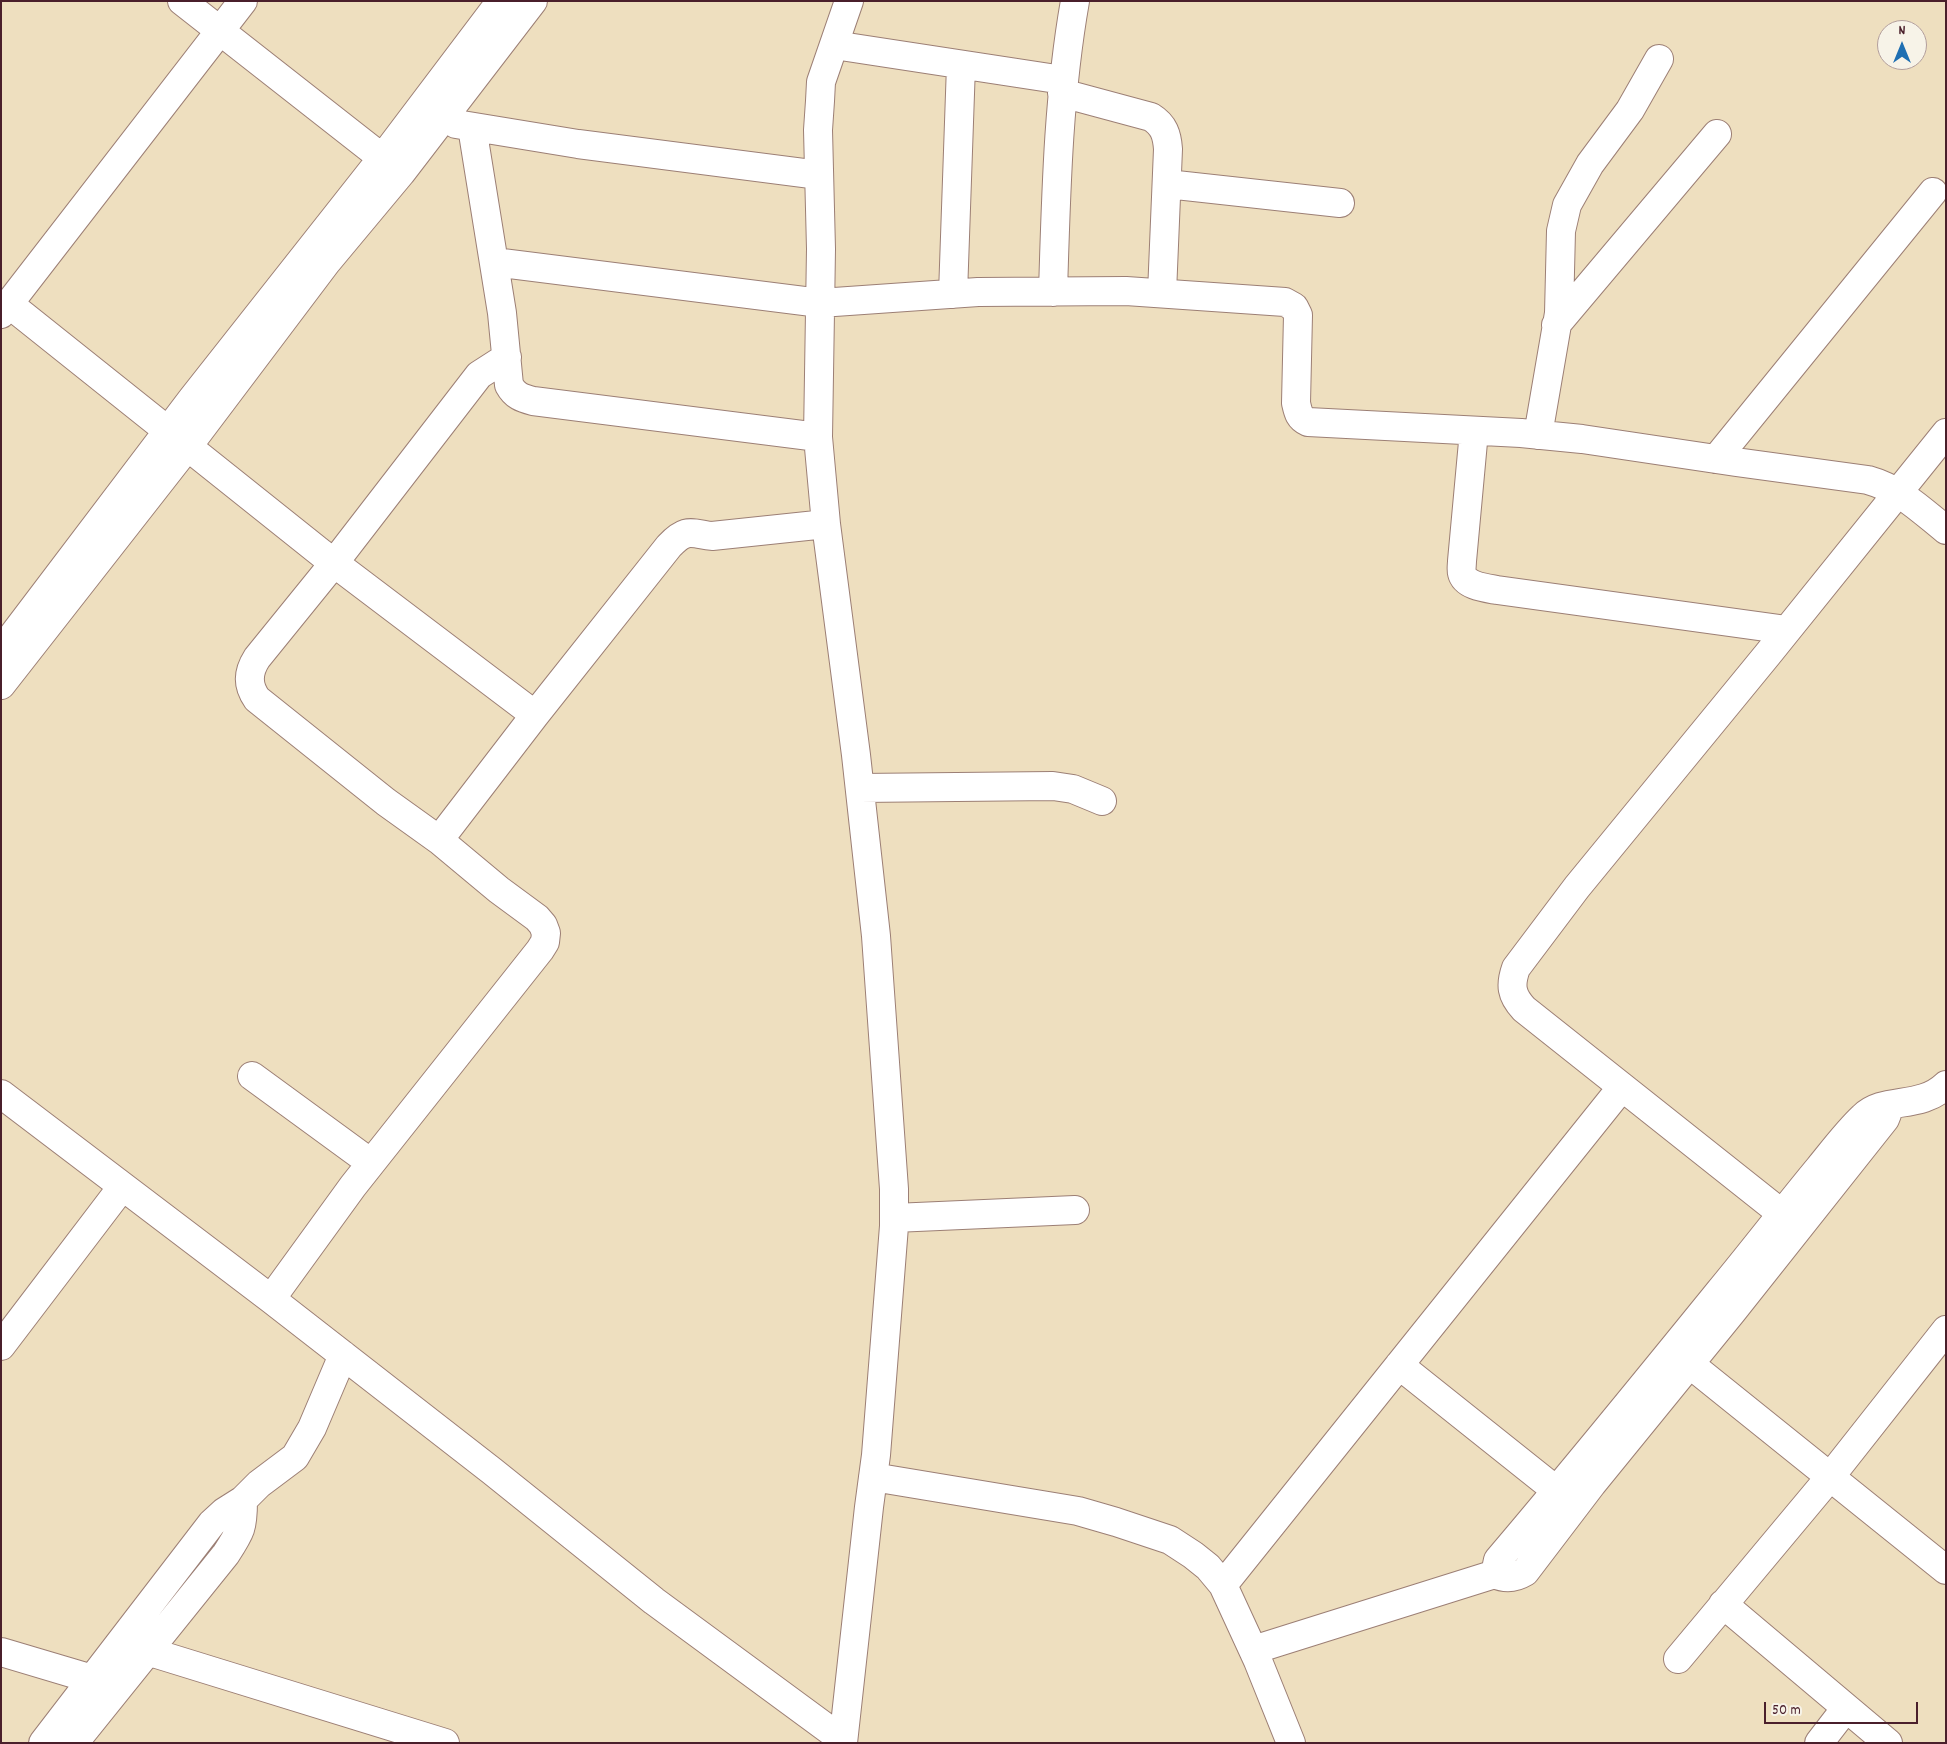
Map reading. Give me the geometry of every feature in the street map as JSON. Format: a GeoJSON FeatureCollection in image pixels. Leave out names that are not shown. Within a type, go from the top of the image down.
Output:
{"type":"FeatureCollection","features":[{"type":"Feature","properties":{"kind":"street"},"geometry":{"type":"LineString","coordinates":[[182,1],[391,165]]}},
{"type":"Feature","properties":{"kind":"street"},"geometry":{"type":"LineString","coordinates":[[242,1],[5,309],[178,438],[334,563],[534,715]]}},
{"type":"Feature","properties":{"kind":"street"},"geometry":{"type":"LineString","coordinates":[[1,651],[178,438],[391,165],[501,1]]}},
{"type":"Feature","properties":{"kind":"street"},"geometry":{"type":"LineString","coordinates":[[391,165],[440,122],[533,1]]}},
{"type":"Feature","properties":{"kind":"street"},"geometry":{"type":"LineString","coordinates":[[843,1741],[873,1477],[888,1317],[894,1218],[894,1189],[876,936],[860,788],[826,524],[818,437],[820,303],[818,130],[822,82],[849,1]]}},
{"type":"Feature","properties":{"kind":"street"},"geometry":{"type":"LineString","coordinates":[[1053,292],[1062,86],[1074,1]]}},
{"type":"Feature","properties":{"kind":"street"},"geometry":{"type":"LineString","coordinates":[[834,45],[961,65],[1062,86],[1158,122],[1168,139],[1162,293]]}},
{"type":"Feature","properties":{"kind":"street"},"geometry":{"type":"LineString","coordinates":[[1538,435],[1560,300],[1561,232],[1566,205],[1590,164],[1630,110],[1659,59]]}},
{"type":"Feature","properties":{"kind":"street"},"geometry":{"type":"LineString","coordinates":[[953,294],[961,65]]}},
{"type":"Feature","properties":{"kind":"street"},"geometry":{"type":"LineString","coordinates":[[440,122],[578,144],[819,175]]}},
{"type":"Feature","properties":{"kind":"street"},"geometry":{"type":"LineString","coordinates":[[472,127],[508,357],[509,385],[513,393],[521,398],[533,401],[818,437]]}},
{"type":"Feature","properties":{"kind":"street"},"geometry":{"type":"LineString","coordinates":[[1556,326],[1717,134]]}},
{"type":"Feature","properties":{"kind":"street"},"geometry":{"type":"LineString","coordinates":[[1167,184],[1340,203]]}},
{"type":"Feature","properties":{"kind":"street"},"geometry":{"type":"LineString","coordinates":[[1716,459],[1933,192]]}},
{"type":"Feature","properties":{"kind":"street"},"geometry":{"type":"LineString","coordinates":[[494,262],[820,303],[978,292],[1126,291],[1285,302],[1294,307],[1298,315],[1296,403],[1298,414],[1302,419],[1316,423],[1474,431],[1582,439],[1868,480],[1884,484],[1898,491],[1946,530]]}},
{"type":"Feature","properties":{"kind":"street"},"geometry":{"type":"LineString","coordinates":[[271,1299],[371,1163],[545,942],[544,924],[499,890],[439,840],[386,802],[257,698],[251,690],[249,680],[251,668],[257,658],[334,563],[479,376],[508,357]]}},
{"type":"Feature","properties":{"kind":"street"},"geometry":{"type":"LineString","coordinates":[[1474,431],[1462,567],[1462,573],[1466,579],[1476,585],[1497,590],[1787,630]]}},
{"type":"Feature","properties":{"kind":"street"},"geometry":{"type":"LineString","coordinates":[[1781,1213],[1524,1009],[1516,1001],[1511,990],[1512,980],[1516,968],[1577,887],[1946,433]]}},
{"type":"Feature","properties":{"kind":"street"},"geometry":{"type":"LineString","coordinates":[[1,685],[178,438]]}},
{"type":"Feature","properties":{"kind":"street"},"geometry":{"type":"LineString","coordinates":[[439,840],[534,715],[669,546],[680,535],[694,532],[712,536],[826,524]]}},
{"type":"Feature","properties":{"kind":"street"},"geometry":{"type":"LineString","coordinates":[[860,788],[1053,786],[1073,789],[1102,801]]}},
{"type":"Feature","properties":{"kind":"street"},"geometry":{"type":"LineString","coordinates":[[252,1076],[371,1163]]}},
{"type":"Feature","properties":{"kind":"street"},"geometry":{"type":"LineString","coordinates":[[1253,1650],[1495,1574],[1502,1578],[1518,1576],[1529,1567],[1592,1484],[1680,1357],[1720,1292],[1781,1213],[1853,1127],[1871,1110],[1926,1098],[1946,1085]]}},
{"type":"Feature","properties":{"kind":"street"},"geometry":{"type":"LineString","coordinates":[[1223,1584],[1622,1087]]}},
{"type":"Feature","properties":{"kind":"street"},"geometry":{"type":"LineString","coordinates":[[1,1094],[492,1470],[654,1600],[843,1741]]}},
{"type":"Feature","properties":{"kind":"street"},"geometry":{"type":"LineString","coordinates":[[1495,1574],[1498,1560],[1557,1491],[1680,1357],[1885,1118],[1887,1114],[1886,1107]]}},
{"type":"Feature","properties":{"kind":"street"},"geometry":{"type":"LineString","coordinates":[[3,1339],[122,1187]]}},
{"type":"Feature","properties":{"kind":"street"},"geometry":{"type":"LineString","coordinates":[[894,1218],[1075,1210]]}},
{"type":"Feature","properties":{"kind":"street"},"geometry":{"type":"LineString","coordinates":[[1678,1659],[1943,1338]]}},
{"type":"Feature","properties":{"kind":"street"},"geometry":{"type":"LineString","coordinates":[[42,1743],[212,1523],[291,1460],[301,1448],[312,1428],[343,1355]]}},
{"type":"Feature","properties":{"kind":"street"},"geometry":{"type":"LineString","coordinates":[[1680,1357],[1946,1570]]}},
{"type":"Feature","properties":{"kind":"street"},"geometry":{"type":"LineString","coordinates":[[1400,1365],[1557,1491]]}},
{"type":"Feature","properties":{"kind":"street"},"geometry":{"type":"LineString","coordinates":[[873,1477],[1078,1511],[1170,1540],[1208,1567],[1223,1584],[1253,1650],[1291,1743]]}},
{"type":"Feature","properties":{"kind":"street"},"geometry":{"type":"LineString","coordinates":[[74,1743],[226,1554],[239,1535],[242,1526],[243,1500]]}},
{"type":"Feature","properties":{"kind":"street"},"geometry":{"type":"LineString","coordinates":[[1723,1604],[1888,1743]]}},
{"type":"Feature","properties":{"kind":"street"},"geometry":{"type":"LineString","coordinates":[[147,1651],[445,1743]]}},
{"type":"Feature","properties":{"kind":"street"},"geometry":{"type":"LineString","coordinates":[[1,1652],[92,1679]]}},
{"type":"Feature","properties":{"kind":"street"},"geometry":{"type":"LineString","coordinates":[[1819,1743],[1846,1708]]}}]}
